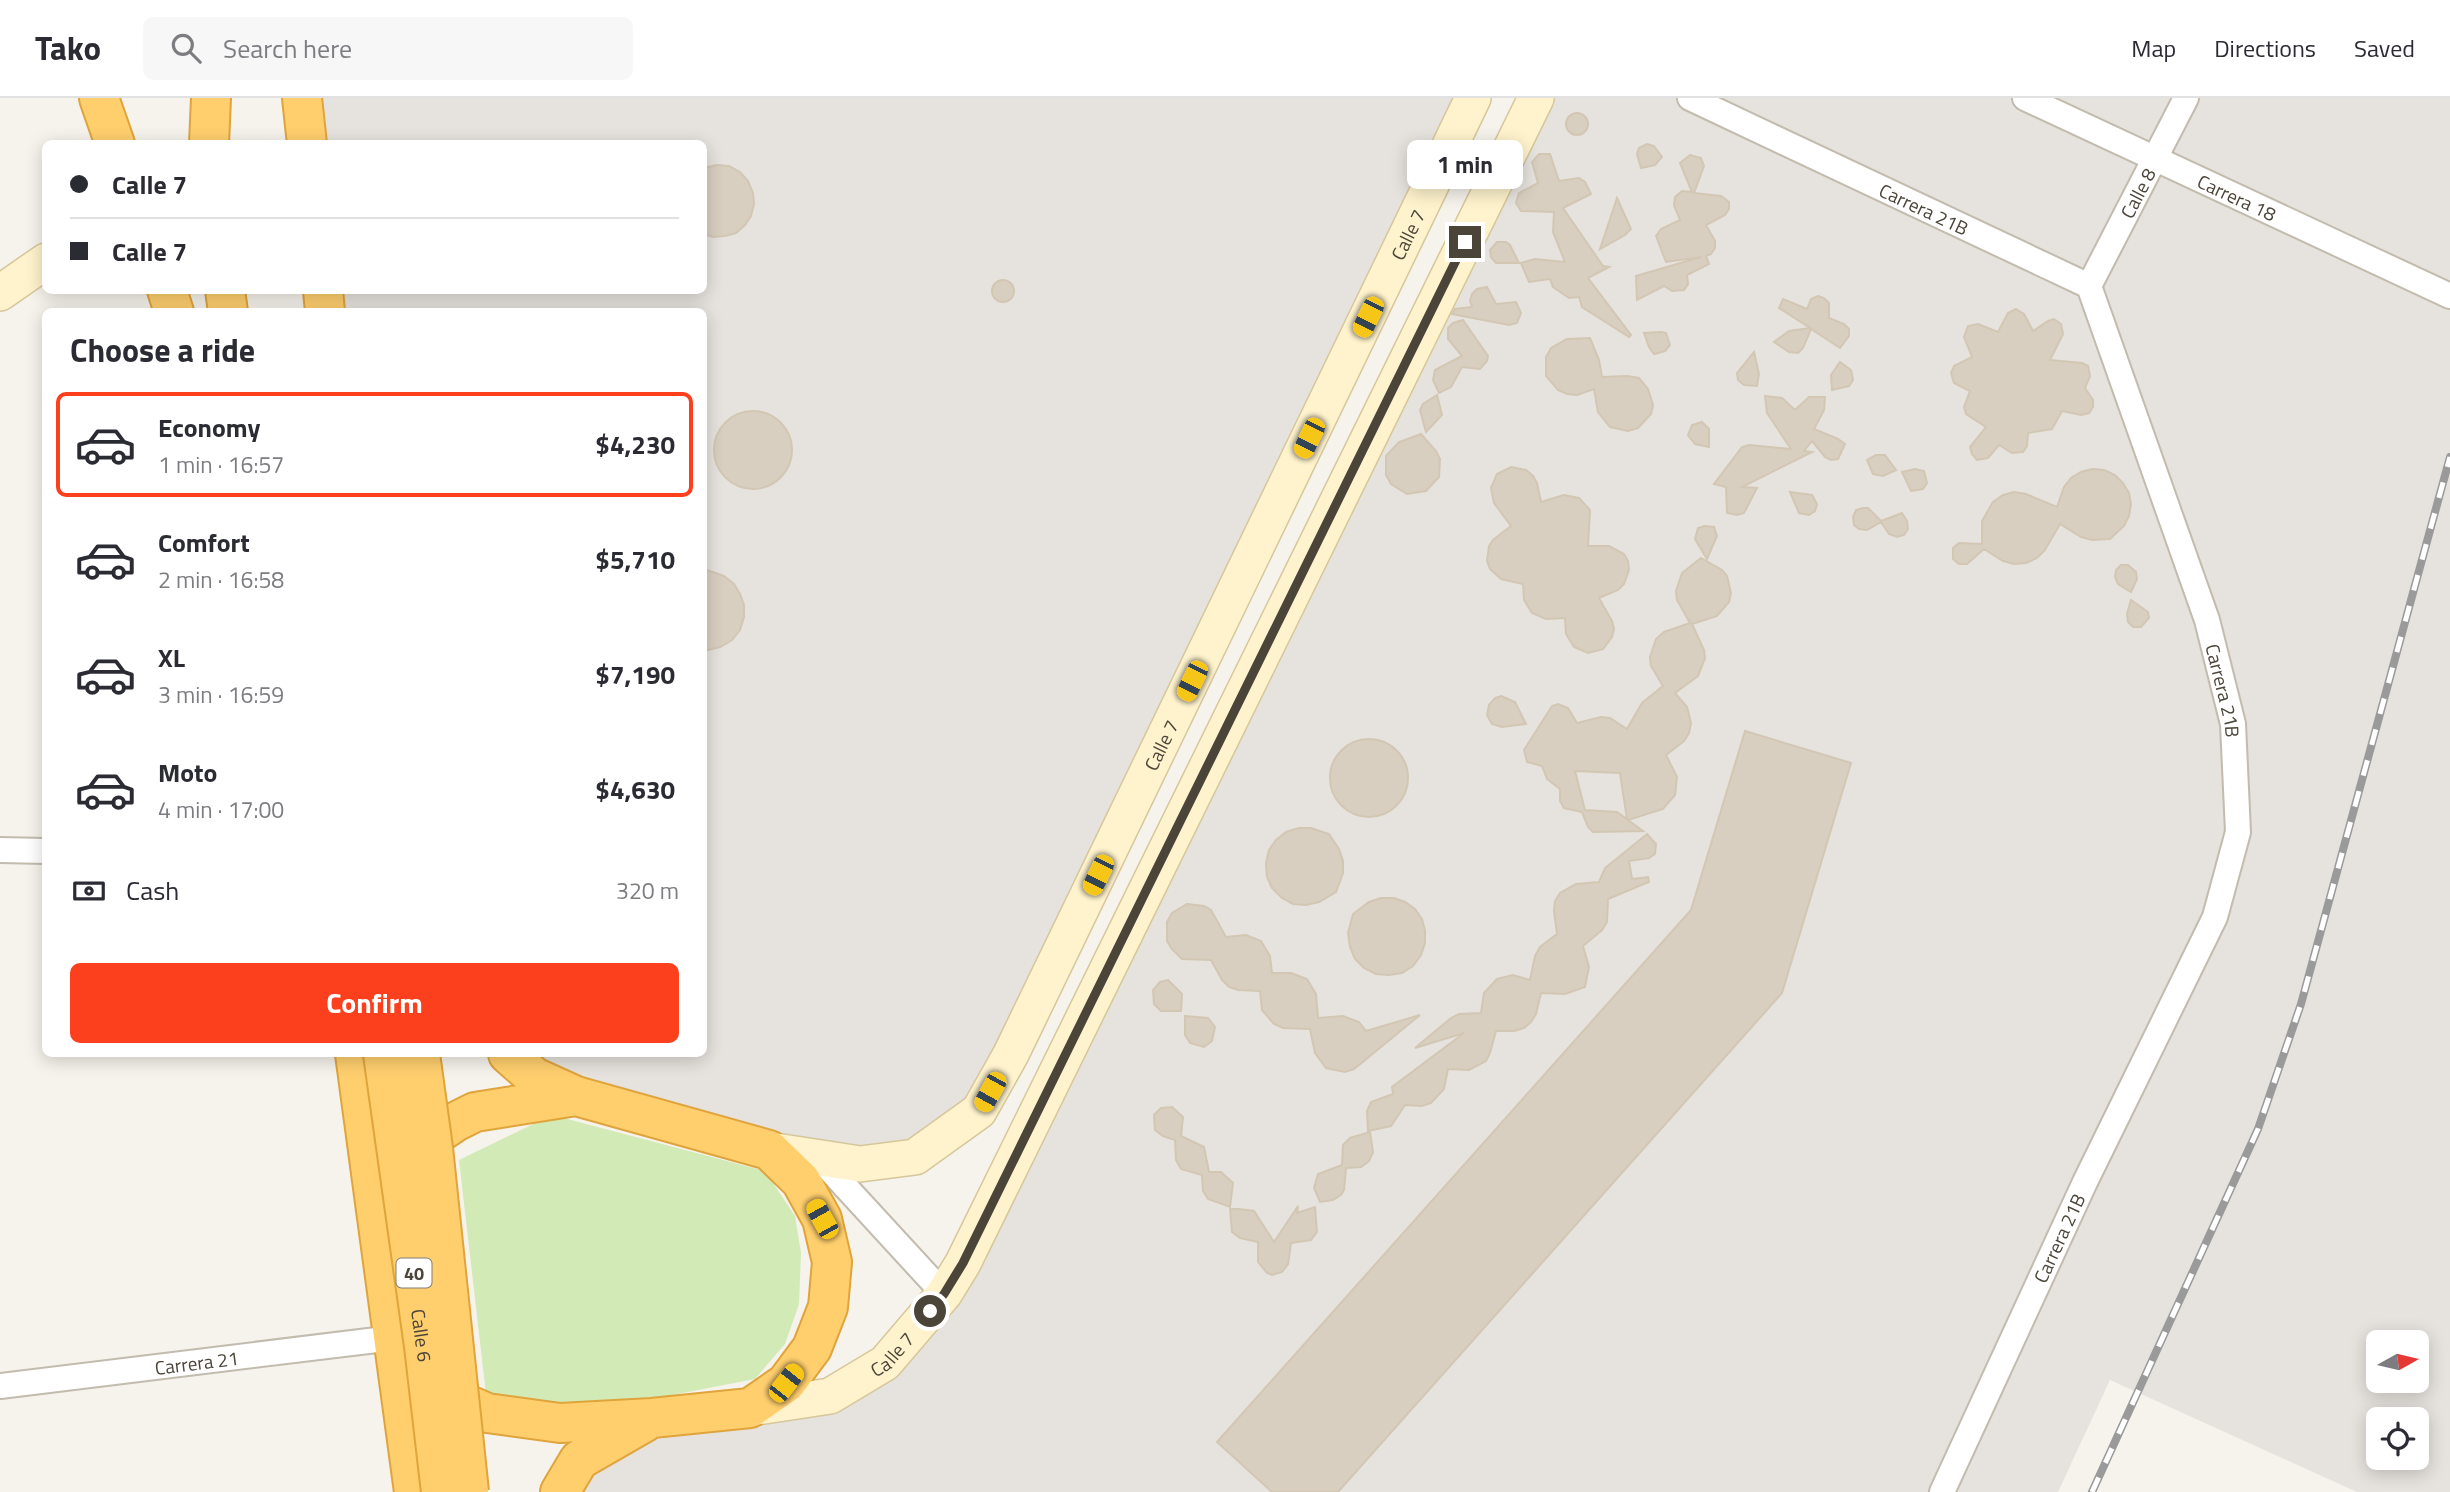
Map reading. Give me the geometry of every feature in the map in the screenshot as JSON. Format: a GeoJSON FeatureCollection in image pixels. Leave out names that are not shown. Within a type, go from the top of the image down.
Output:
{"type":"FeatureCollection","features":[{"type":"Feature","properties":{"kind":"highway"},"geometry":{"type":"LineString","coordinates":[[99,98],[114,140]]}},
{"type":"Feature","properties":{"kind":"highway"},"geometry":{"type":"LineString","coordinates":[[302,98],[307,140]]}},
{"type":"Feature","properties":{"kind":"highway"},"geometry":{"type":"LineString","coordinates":[[355,1057],[414,1492]]}},
{"type":"Feature","properties":{"kind":"highway","name":"Calle 6"},"geometry":{"type":"LineString","coordinates":[[383,1057],[424,1346],[441,1492]]}},
{"type":"Feature","properties":{"kind":"highway","name":"Calle 6"},"geometry":{"type":"LineString","coordinates":[[420,1057],[433,1148],[470,1492]]}},
{"type":"Feature","properties":{"kind":"highway"},"geometry":{"type":"LineString","coordinates":[[400,1375],[487,1413],[561,1423],[652,1418],[750,1408],[786,1383],[812,1348],[828,1307],[832,1262],[822,1219],[801,1181],[769,1150],[576,1096],[534,1077],[511,1057]]}},
{"type":"Feature","properties":{"kind":"highway"},"geometry":{"type":"LineString","coordinates":[[373,1178],[455,1122],[475,1112],[576,1096]]}},
{"type":"Feature","properties":{"kind":"highway"},"geometry":{"type":"LineString","coordinates":[[560,1492],[579,1460],[652,1418]]}},
{"type":"Feature","properties":{"kind":"main road","name":"Calle 7"},"geometry":{"type":"LineString","coordinates":[[769,1150],[860,1164],[915,1157],[979,1111],[1021,1033],[1473,98]]}},
{"type":"Feature","properties":{"kind":"main road","name":"Calle 7"},"geometry":{"type":"LineString","coordinates":[[750,1408],[830,1396],[885,1363],[944,1294],[963,1263],[1536,98]]}},
{"type":"Feature","properties":{"kind":"main road"},"geometry":{"type":"LineString","coordinates":[[0,293],[42,264]]}},
{"type":"Feature","properties":{"kind":"street","name":"Carrera 21B"},"geometry":{"type":"LineString","coordinates":[[1690,98],[2089,286],[2207,620],[2233,724],[2238,832],[2215,917],[2085,1182],[1942,1492]]}},
{"type":"Feature","properties":{"kind":"street","name":"Carrera 18"},"geometry":{"type":"LineString","coordinates":[[2025,98],[2450,296]]}},
{"type":"Feature","properties":{"kind":"street","name":"Calle 8"},"geometry":{"type":"LineString","coordinates":[[2089,286],[2186,98]]}},
{"type":"Feature","properties":{"kind":"street"},"geometry":{"type":"LineString","coordinates":[[0,850],[42,851]]}},
{"type":"Feature","properties":{"kind":"street"},"geometry":{"type":"LineString","coordinates":[[819,1157],[944,1294]]}},
{"type":"Feature","properties":{"kind":"street","name":"Carrera 21"},"geometry":{"type":"LineString","coordinates":[[0,1386],[393,1338]]}},
{"type":"Feature","properties":{"kind":"shaded area"},"geometry":{"type":"Polygon","coordinates":[[[302,98],[1473,98],[1011,1054],[915,1157],[769,1150],[516,1057],[707,1057],[707,308],[325,308],[323,294],[707,294],[707,140],[307,140],[302,98]]]}},
{"type":"Feature","properties":{"kind":"shaded area"},"geometry":{"type":"Polygon","coordinates":[[[1536,98],[2450,98],[2450,1492],[2357,1492],[2110,1380],[2058,1492],[560,1492],[652,1418],[830,1396],[944,1294],[1536,98]]]}},
{"type":"Feature","properties":{"kind":"green space"},"geometry":{"type":"Polygon","coordinates":[[[552,1115],[765,1171],[795,1216],[801,1253],[799,1304],[785,1344],[755,1379],[621,1405],[549,1411],[486,1394],[459,1160],[552,1115]]]}},
{"type":"Feature","properties":{"kind":"building"},"geometry":{"type":"Polygon","coordinates":[[[1577,113],[1585,116],[1588,124],[1585,132],[1577,135],[1569,132],[1566,124],[1569,116],[1577,113]]]}},
{"type":"Feature","properties":{"kind":"building"},"geometry":{"type":"Polygon","coordinates":[[[1647,144],[1654,146],[1662,157],[1655,165],[1641,168],[1637,154],[1639,148],[1647,144]]]}},
{"type":"Feature","properties":{"kind":"building"},"geometry":{"type":"Polygon","coordinates":[[[1539,154],[1550,154],[1559,181],[1579,178],[1585,182],[1591,194],[1563,208],[1603,266],[1609,267],[1588,278],[1631,335],[1629,337],[1582,307],[1579,297],[1569,298],[1553,287],[1550,279],[1529,282],[1521,263],[1535,259],[1565,262],[1553,232],[1554,212],[1521,211],[1516,203],[1519,193],[1538,183],[1532,162],[1539,154]]]}},
{"type":"Feature","properties":{"kind":"building"},"geometry":{"type":"Polygon","coordinates":[[[1690,155],[1701,158],[1704,166],[1694,193],[1721,196],[1729,202],[1725,215],[1706,225],[1715,241],[1715,248],[1706,256],[1709,264],[1687,275],[1688,284],[1684,290],[1672,291],[1664,286],[1637,300],[1636,276],[1701,257],[1666,262],[1656,236],[1661,229],[1680,220],[1674,205],[1675,197],[1682,191],[1692,192],[1680,163],[1690,155]]]}},
{"type":"Feature","properties":{"kind":"building"},"geometry":{"type":"Polygon","coordinates":[[[729,166],[740,172],[748,181],[754,204],[751,216],[736,233],[713,237],[707,235],[707,167],[729,166]]]}},
{"type":"Feature","properties":{"kind":"building"},"geometry":{"type":"Polygon","coordinates":[[[1617,198],[1631,229],[1600,249],[1617,198]]]}},
{"type":"Feature","properties":{"kind":"building"},"geometry":{"type":"Polygon","coordinates":[[[1497,242],[1510,245],[1519,263],[1496,263],[1490,250],[1497,242]]]}},
{"type":"Feature","properties":{"kind":"building"},"geometry":{"type":"Polygon","coordinates":[[[1003,280],[1011,283],[1014,291],[1011,299],[1003,302],[995,299],[992,291],[995,283],[1003,280]]]}},
{"type":"Feature","properties":{"kind":"building"},"geometry":{"type":"Polygon","coordinates":[[[1487,287],[1496,304],[1516,302],[1521,313],[1517,323],[1509,325],[1452,314],[1455,309],[1472,307],[1472,294],[1477,289],[1487,287]]]}},
{"type":"Feature","properties":{"kind":"building"},"geometry":{"type":"Polygon","coordinates":[[[1818,296],[1829,303],[1829,318],[1849,329],[1849,336],[1840,348],[1811,329],[1798,353],[1789,352],[1774,342],[1789,331],[1810,328],[1779,308],[1783,299],[1807,309],[1811,299],[1818,296]]]}},
{"type":"Feature","properties":{"kind":"building"},"geometry":{"type":"Polygon","coordinates":[[[2016,309],[2024,314],[2033,331],[2054,319],[2061,324],[2063,334],[2050,360],[2088,366],[2090,376],[2085,388],[2093,400],[2093,407],[2089,413],[2081,415],[2062,411],[2052,429],[2028,433],[2027,446],[2023,452],[2012,453],[1999,445],[1988,458],[1977,460],[1970,447],[1986,427],[1966,414],[1964,407],[1970,391],[1954,383],[1951,373],[1954,366],[1972,357],[1964,337],[1968,326],[1978,324],[1998,332],[2008,313],[2016,309]]]}},
{"type":"Feature","properties":{"kind":"building"},"geometry":{"type":"Polygon","coordinates":[[[1463,320],[1488,356],[1487,361],[1480,369],[1462,367],[1451,387],[1439,393],[1433,380],[1435,370],[1462,356],[1448,339],[1448,328],[1463,320]]]}},
{"type":"Feature","properties":{"kind":"building"},"geometry":{"type":"Polygon","coordinates":[[[1644,333],[1666,333],[1670,345],[1665,351],[1654,354],[1644,333]]]}},
{"type":"Feature","properties":{"kind":"building"},"geometry":{"type":"Polygon","coordinates":[[[1590,338],[1599,360],[1602,377],[1639,378],[1648,389],[1653,405],[1651,414],[1638,428],[1628,431],[1610,427],[1598,412],[1594,389],[1577,395],[1567,394],[1558,390],[1546,376],[1546,357],[1551,348],[1567,339],[1590,338]]]}},
{"type":"Feature","properties":{"kind":"building"},"geometry":{"type":"Polygon","coordinates":[[[1754,352],[1759,374],[1757,386],[1744,385],[1738,380],[1737,373],[1754,352]]]}},
{"type":"Feature","properties":{"kind":"building"},"geometry":{"type":"Polygon","coordinates":[[[1840,362],[1851,370],[1853,380],[1849,386],[1832,390],[1831,375],[1840,362]]]}},
{"type":"Feature","properties":{"kind":"building"},"geometry":{"type":"Polygon","coordinates":[[[1437,395],[1442,415],[1426,432],[1420,410],[1423,404],[1437,395]]]}},
{"type":"Feature","properties":{"kind":"building"},"geometry":{"type":"Polygon","coordinates":[[[1765,396],[1782,398],[1795,410],[1809,397],[1825,397],[1824,410],[1814,429],[1845,444],[1838,459],[1831,460],[1825,457],[1812,441],[1804,451],[1812,452],[1742,487],[1757,488],[1744,513],[1727,513],[1726,487],[1714,484],[1742,447],[1749,445],[1791,449],[1767,413],[1765,396]]]}},
{"type":"Feature","properties":{"kind":"building"},"geometry":{"type":"Polygon","coordinates":[[[753,411],[768,414],[780,423],[789,435],[792,450],[789,465],[780,477],[768,486],[753,489],[738,486],[726,477],[717,465],[714,450],[717,435],[726,423],[738,414],[753,411]]]}},
{"type":"Feature","properties":{"kind":"building"},"geometry":{"type":"Polygon","coordinates":[[[1702,422],[1709,429],[1709,447],[1695,444],[1688,435],[1692,425],[1702,422]]]}},
{"type":"Feature","properties":{"kind":"building"},"geometry":{"type":"Polygon","coordinates":[[[1421,434],[1440,459],[1439,477],[1426,491],[1407,494],[1391,484],[1386,475],[1386,456],[1399,442],[1421,434]]]}},
{"type":"Feature","properties":{"kind":"building"},"geometry":{"type":"Polygon","coordinates":[[[1876,455],[1885,455],[1896,470],[1883,476],[1873,474],[1867,460],[1876,455]]]}},
{"type":"Feature","properties":{"kind":"building"},"geometry":{"type":"Polygon","coordinates":[[[1511,467],[1526,470],[1533,476],[1541,502],[1564,495],[1579,498],[1590,510],[1588,546],[1609,546],[1624,554],[1628,561],[1629,570],[1624,584],[1618,590],[1599,598],[1614,629],[1612,637],[1603,649],[1588,653],[1574,647],[1566,634],[1565,618],[1546,619],[1532,613],[1524,600],[1523,584],[1501,579],[1490,569],[1487,561],[1489,546],[1511,526],[1494,503],[1491,488],[1497,474],[1511,467]]]}},
{"type":"Feature","properties":{"kind":"building"},"geometry":{"type":"Polygon","coordinates":[[[1915,469],[1924,471],[1927,483],[1923,489],[1911,491],[1902,472],[1915,469]]]}},
{"type":"Feature","properties":{"kind":"building"},"geometry":{"type":"Polygon","coordinates":[[[2092,469],[2115,475],[2129,493],[2129,516],[2124,526],[2110,539],[2092,540],[2081,537],[2060,524],[2045,550],[2026,563],[2003,561],[1984,549],[1967,564],[1959,564],[1953,559],[1953,548],[1959,543],[1982,544],[1982,521],[1993,502],[2003,495],[2014,492],[2026,494],[2057,507],[2064,487],[2071,478],[2092,469]]]}},
{"type":"Feature","properties":{"kind":"building"},"geometry":{"type":"Polygon","coordinates":[[[1790,492],[1812,495],[1817,504],[1815,511],[1809,515],[1799,513],[1790,492]]]}},
{"type":"Feature","properties":{"kind":"building"},"geometry":{"type":"Polygon","coordinates":[[[1868,508],[1881,521],[1902,513],[1908,529],[1904,535],[1897,537],[1889,534],[1881,522],[1867,530],[1859,529],[1854,525],[1853,517],[1856,510],[1868,508]]]}},
{"type":"Feature","properties":{"kind":"building"},"geometry":{"type":"Polygon","coordinates":[[[1714,527],[1717,536],[1707,559],[1695,539],[1698,528],[1714,527]]]}},
{"type":"Feature","properties":{"kind":"building"},"geometry":{"type":"Polygon","coordinates":[[[1701,558],[1722,570],[1727,576],[1731,593],[1729,602],[1717,616],[1692,624],[1705,658],[1698,676],[1675,693],[1687,707],[1691,723],[1684,741],[1666,755],[1677,777],[1675,795],[1663,809],[1628,820],[1643,831],[1593,832],[1582,812],[1564,808],[1560,801],[1560,789],[1547,779],[1542,766],[1527,762],[1524,750],[1552,706],[1558,704],[1568,708],[1577,723],[1601,717],[1610,718],[1627,729],[1642,703],[1663,686],[1651,666],[1650,657],[1656,639],[1664,632],[1690,623],[1677,600],[1676,591],[1682,573],[1701,558]],[[1575,771],[1585,810],[1617,812],[1627,819],[1620,773],[1575,771]]]}},
{"type":"Feature","properties":{"kind":"building"},"geometry":{"type":"Polygon","coordinates":[[[2121,565],[2128,565],[2136,572],[2137,579],[2131,592],[2118,584],[2115,577],[2116,570],[2121,565]]]}},
{"type":"Feature","properties":{"kind":"building"},"geometry":{"type":"Polygon","coordinates":[[[707,570],[724,576],[734,584],[744,605],[740,630],[732,640],[707,650],[707,570]]]}},
{"type":"Feature","properties":{"kind":"building"},"geometry":{"type":"Polygon","coordinates":[[[2131,600],[2148,612],[2149,618],[2141,627],[2133,627],[2128,622],[2131,600]]]}},
{"type":"Feature","properties":{"kind":"building"},"geometry":{"type":"Polygon","coordinates":[[[1501,696],[1515,702],[1526,724],[1502,727],[1492,724],[1487,715],[1489,705],[1501,696]]]}},
{"type":"Feature","properties":{"kind":"building"},"geometry":{"type":"Polygon","coordinates":[[[1745,731],[1851,763],[1782,993],[1338,1492],[1272,1492],[1217,1442],[1691,910],[1745,731]]]}},
{"type":"Feature","properties":{"kind":"building"},"geometry":{"type":"Polygon","coordinates":[[[1369,739],[1384,742],[1396,751],[1405,763],[1408,778],[1405,793],[1396,805],[1384,814],[1369,817],[1354,814],[1342,805],[1333,793],[1330,778],[1333,763],[1342,751],[1354,742],[1369,739]]]}},
{"type":"Feature","properties":{"kind":"building"},"geometry":{"type":"Polygon","coordinates":[[[1311,828],[1329,834],[1343,861],[1343,873],[1336,892],[1319,902],[1306,905],[1293,904],[1282,898],[1272,888],[1267,877],[1269,850],[1286,832],[1311,828]]]}},
{"type":"Feature","properties":{"kind":"building"},"geometry":{"type":"Polygon","coordinates":[[[1647,834],[1656,844],[1655,854],[1649,858],[1629,861],[1632,879],[1648,877],[1649,882],[1608,899],[1607,922],[1602,930],[1583,946],[1589,967],[1585,987],[1565,994],[1541,993],[1536,1014],[1524,1028],[1496,1031],[1486,1061],[1469,1070],[1448,1069],[1444,1089],[1431,1103],[1422,1106],[1405,1105],[1391,1126],[1368,1131],[1367,1111],[1371,1102],[1393,1094],[1392,1087],[1464,1033],[1415,1048],[1451,1018],[1459,1014],[1481,1013],[1484,993],[1497,979],[1513,975],[1530,980],[1535,956],[1540,947],[1557,934],[1554,911],[1555,901],[1560,893],[1576,884],[1599,882],[1605,868],[1647,834]]]}},
{"type":"Feature","properties":{"kind":"building"},"geometry":{"type":"Polygon","coordinates":[[[1394,898],[1405,902],[1415,909],[1422,919],[1425,943],[1421,955],[1413,966],[1402,973],[1376,974],[1364,968],[1355,959],[1350,947],[1348,933],[1353,914],[1369,902],[1394,898]]]}},
{"type":"Feature","properties":{"kind":"building"},"geometry":{"type":"Polygon","coordinates":[[[1187,904],[1204,906],[1211,910],[1226,937],[1246,935],[1261,941],[1270,956],[1272,973],[1291,973],[1307,979],[1316,994],[1318,1018],[1343,1016],[1359,1022],[1366,1031],[1420,1015],[1354,1069],[1345,1072],[1326,1068],[1315,1053],[1310,1029],[1283,1028],[1274,1024],[1262,1010],[1260,991],[1229,987],[1211,960],[1182,959],[1172,949],[1167,941],[1167,922],[1172,913],[1187,904]]]}},
{"type":"Feature","properties":{"kind":"building"},"geometry":{"type":"Polygon","coordinates":[[[1168,980],[1182,994],[1181,1011],[1161,1011],[1154,1004],[1153,990],[1160,982],[1168,980]]]}},
{"type":"Feature","properties":{"kind":"building"},"geometry":{"type":"Polygon","coordinates":[[[1185,1016],[1208,1018],[1215,1027],[1212,1041],[1204,1047],[1190,1043],[1185,1035],[1185,1016]]]}},
{"type":"Feature","properties":{"kind":"building"},"geometry":{"type":"Polygon","coordinates":[[[1172,1107],[1183,1117],[1181,1136],[1204,1147],[1209,1172],[1221,1172],[1233,1183],[1230,1207],[1208,1199],[1203,1191],[1202,1175],[1181,1169],[1176,1160],[1175,1140],[1155,1130],[1154,1115],[1161,1108],[1172,1107]]]}},
{"type":"Feature","properties":{"kind":"building"},"geometry":{"type":"Polygon","coordinates":[[[1370,1132],[1373,1152],[1369,1161],[1361,1167],[1346,1168],[1341,1195],[1333,1200],[1320,1202],[1314,1188],[1318,1174],[1342,1165],[1343,1145],[1350,1138],[1370,1132]]]}},
{"type":"Feature","properties":{"kind":"building"},"geometry":{"type":"Polygon","coordinates":[[[1298,1206],[1297,1213],[1315,1207],[1317,1232],[1311,1240],[1291,1243],[1288,1264],[1282,1272],[1272,1275],[1267,1273],[1258,1262],[1258,1242],[1240,1238],[1232,1232],[1230,1208],[1254,1211],[1274,1242],[1298,1206]]]}},
{"type":"Feature","properties":{"kind":"railway"},"geometry":{"type":"LineString","coordinates":[[2092,1492],[2258,1129],[2301,1004],[2450,457]]}},
{"type":"Feature","properties":{"kind":"route"},"geometry":{"type":"LineString","coordinates":[[930,1311],[963,1263],[1465,242]]}}]}
